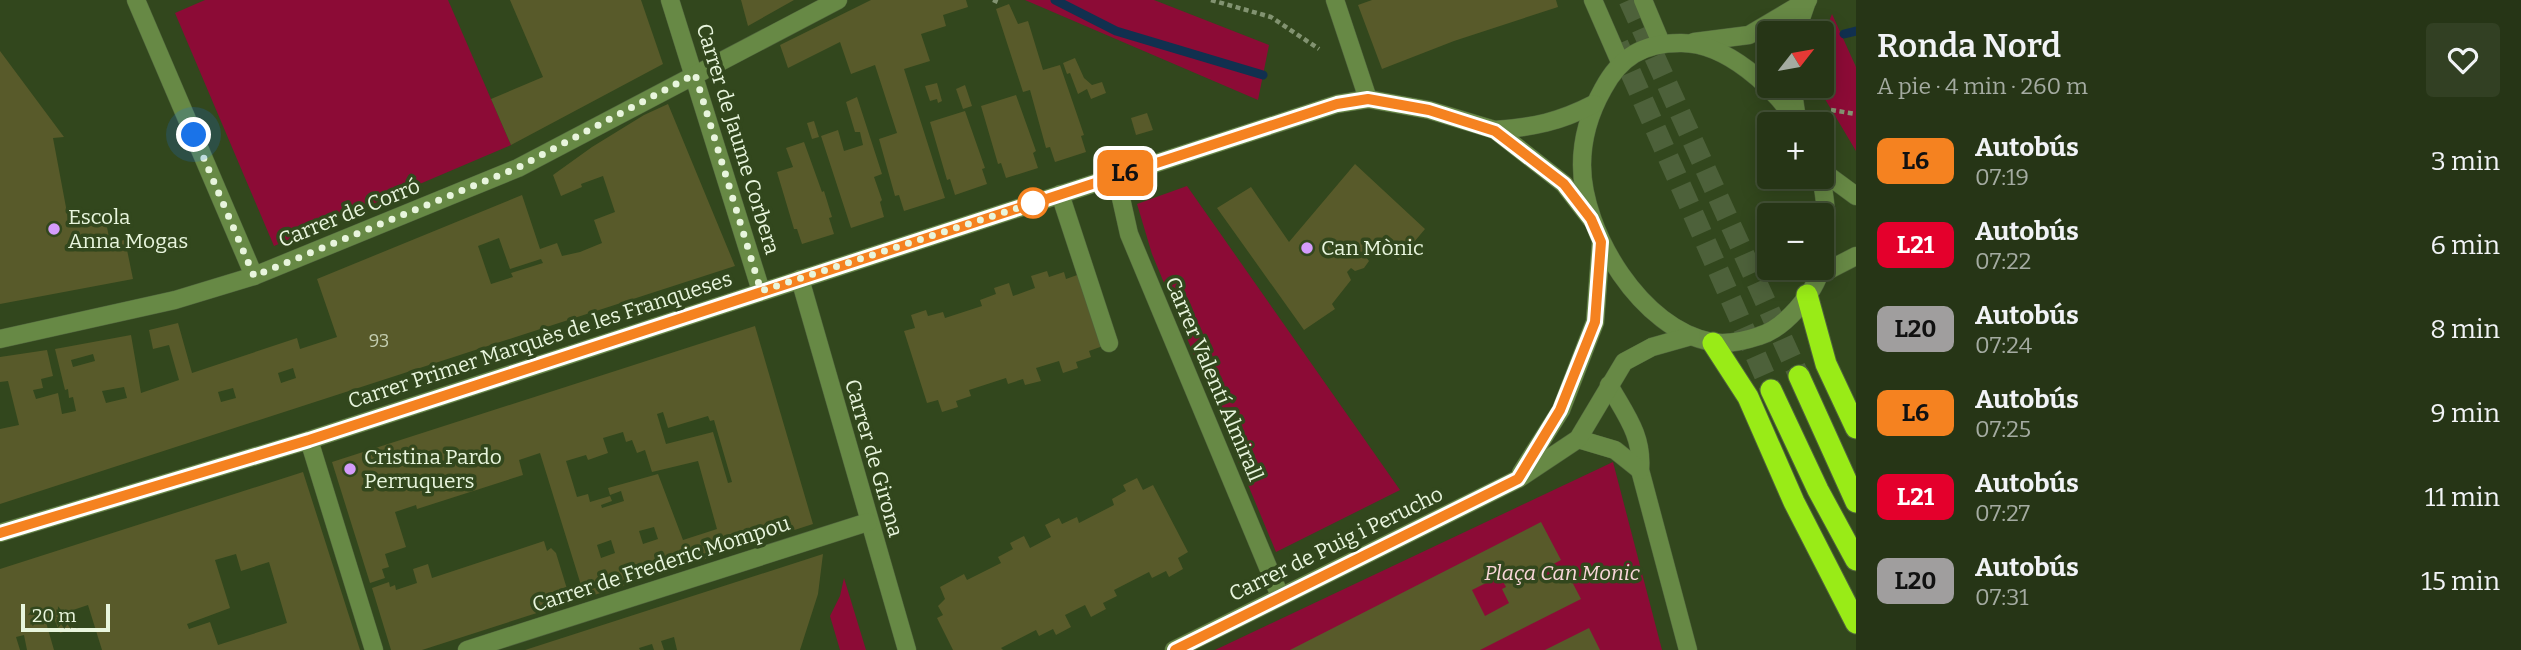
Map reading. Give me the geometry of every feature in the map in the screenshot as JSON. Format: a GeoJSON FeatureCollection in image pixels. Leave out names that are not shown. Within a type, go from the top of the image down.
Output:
{"type":"FeatureCollection","features":[{"type":"Feature","properties":{"kind":"highway"},"geometry":{"type":"LineString","coordinates":[[1807,295],[1826,364],[1856,428]]}},
{"type":"Feature","properties":{"kind":"highway"},"geometry":{"type":"LineString","coordinates":[[1713,343],[1748,397],[1794,502],[1856,623]]}},
{"type":"Feature","properties":{"kind":"highway"},"geometry":{"type":"LineString","coordinates":[[1799,376],[1856,502]]}},
{"type":"Feature","properties":{"kind":"highway"},"geometry":{"type":"LineString","coordinates":[[1771,390],[1818,490],[1856,560]]}},
{"type":"Feature","properties":{"kind":"street"},"geometry":{"type":"LineString","coordinates":[[136,0],[254,276]]}},
{"type":"Feature","properties":{"kind":"street","name":"Carrer de Jaume Corbera"},"geometry":{"type":"LineString","coordinates":[[670,0],[761,291]]}},
{"type":"Feature","properties":{"kind":"street","name":"Carrer de Corró"},"geometry":{"type":"LineString","coordinates":[[0,339],[175,300],[254,276],[517,168],[838,0]]}},
{"type":"Feature","properties":{"kind":"street"},"geometry":{"type":"LineString","coordinates":[[1335,0],[1368,99]]}},
{"type":"Feature","properties":{"kind":"street"},"geometry":{"type":"LineString","coordinates":[[1593,0],[1620,62]]}},
{"type":"Feature","properties":{"kind":"street"},"geometry":{"type":"LineString","coordinates":[[1643,0],[1661,43]]}},
{"type":"Feature","properties":{"kind":"street"},"geometry":{"type":"LineString","coordinates":[[1800,21],[1808,1]]}},
{"type":"Feature","properties":{"kind":"street"},"geometry":{"type":"LineString","coordinates":[[1808,1],[1749,35],[1687,43],[1661,43],[1640,50],[1620,62],[1594,104],[1584,135],[1582,165],[1591,219],[1613,263],[1647,305],[1691,336],[1713,343],[1737,343],[1767,334],[1789,319],[1815,280]]}},
{"type":"Feature","properties":{"kind":"street"},"geometry":{"type":"LineString","coordinates":[[1687,43],[1738,62],[1768,85],[1789,112]]}},
{"type":"Feature","properties":{"kind":"street","name":"Carrer Primer Marquès de les Franqueses"},"geometry":{"type":"LineString","coordinates":[[0,533],[309,440],[1337,104],[1368,99],[1429,110],[1495,131],[1564,184],[1591,219]]}},
{"type":"Feature","properties":{"kind":"street","name":"Carrer Primer Marquès de les Franqueses"},"geometry":{"type":"LineString","coordinates":[[1495,131],[1535,127],[1567,118],[1594,104]]}},
{"type":"Feature","properties":{"kind":"street","name":"Carrer Valentí Almirall"},"geometry":{"type":"LineString","coordinates":[[1116,176],[1129,234],[1280,596]]}},
{"type":"Feature","properties":{"kind":"street"},"geometry":{"type":"LineString","coordinates":[[1834,180],[1856,196]]}},
{"type":"Feature","properties":{"kind":"street"},"geometry":{"type":"LineString","coordinates":[[1060,194],[1109,343]]}},
{"type":"Feature","properties":{"kind":"street"},"geometry":{"type":"LineString","coordinates":[[1518,479],[1560,410],[1584,354],[1595,322],[1601,242]]}},
{"type":"Feature","properties":{"kind":"street"},"geometry":{"type":"LineString","coordinates":[[1834,264],[1856,256]]}},
{"type":"Feature","properties":{"kind":"street","name":"Carrer de Girona"},"geometry":{"type":"LineString","coordinates":[[800,279],[907,650]]}},
{"type":"Feature","properties":{"kind":"street"},"geometry":{"type":"LineString","coordinates":[[1640,470],[1615,450],[1578,439],[1624,362],[1653,347],[1691,336]]}},
{"type":"Feature","properties":{"kind":"street"},"geometry":{"type":"LineString","coordinates":[[1609,385],[1636,433],[1641,452],[1640,470],[1688,650]]}},
{"type":"Feature","properties":{"kind":"street","name":"Carrer de Puig i Perucho"},"geometry":{"type":"LineString","coordinates":[[1174,650],[1518,479],[1578,439]]}},
{"type":"Feature","properties":{"kind":"street"},"geometry":{"type":"LineString","coordinates":[[309,440],[374,650]]}},
{"type":"Feature","properties":{"kind":"street","name":"Carrer de Frederic Mompou"},"geometry":{"type":"LineString","coordinates":[[467,650],[868,522]]}},
{"type":"Feature","properties":{"kind":"path"},"geometry":{"type":"LineString","coordinates":[[1211,0],[1271,17],[1319,49]]}},
{"type":"Feature","properties":{"kind":"path"},"geometry":{"type":"LineString","coordinates":[[1831,110],[1856,114]]}},
{"type":"Feature","properties":{"kind":"green space"},"geometry":{"type":"Polygon","coordinates":[[[205,0],[448,0],[511,145],[274,246],[175,13],[205,0]]]}},
{"type":"Feature","properties":{"kind":"green space"},"geometry":{"type":"Polygon","coordinates":[[[1025,0],[1154,0],[1269,45],[1258,100],[1025,0]]]}},
{"type":"Feature","properties":{"kind":"green space"},"geometry":{"type":"Polygon","coordinates":[[[1832,14],[1856,67],[1856,151],[1824,98],[1834,98],[1834,21],[1829,21],[1832,14]]]}},
{"type":"Feature","properties":{"kind":"green space"},"geometry":{"type":"Polygon","coordinates":[[[1187,186],[1400,490],[1276,552],[1152,254],[1137,204],[1187,186]]]}},
{"type":"Feature","properties":{"kind":"green space","name":"Plaça Can Monic"},"geometry":{"type":"Polygon","coordinates":[[[1613,462],[1662,650],[1215,650],[1613,462]]]}},
{"type":"Feature","properties":{"kind":"green space"},"geometry":{"type":"Polygon","coordinates":[[[844,578],[866,650],[840,650],[830,616],[840,596],[844,578]]]}},
{"type":"Feature","properties":{"kind":"building"},"geometry":{"type":"Polygon","coordinates":[[[510,0],[641,0],[663,64],[511,145],[491,99],[543,77],[510,0]]]}},
{"type":"Feature","properties":{"kind":"building"},"geometry":{"type":"Polygon","coordinates":[[[741,0],[794,0],[748,26],[741,0]]]}},
{"type":"Feature","properties":{"kind":"building"},"geometry":{"type":"Polygon","coordinates":[[[871,0],[966,0],[968,7],[943,15],[946,26],[921,34],[930,61],[904,69],[945,198],[904,211],[899,195],[895,196],[879,139],[897,133],[875,65],[851,74],[840,42],[788,68],[780,45],[871,0]]]}},
{"type":"Feature","properties":{"kind":"building"},"geometry":{"type":"Polygon","coordinates":[[[1372,0],[1556,0],[1558,7],[1454,41],[1382,69],[1358,5],[1372,0]]]}},
{"type":"Feature","properties":{"kind":"building"},"geometry":{"type":"Polygon","coordinates":[[[1009,4],[1018,24],[1028,21],[1043,70],[1060,65],[1084,135],[1081,136],[1086,152],[1055,162],[1050,147],[1046,148],[1030,90],[1023,92],[996,9],[1009,4]]]}},
{"type":"Feature","properties":{"kind":"building","name":"Escola Anna Mogas"},"geometry":{"type":"Polygon","coordinates":[[[0,51],[64,137],[53,138],[68,218],[104,211],[110,243],[125,240],[133,279],[0,304],[0,51]]]}},
{"type":"Feature","properties":{"kind":"building"},"geometry":{"type":"Polygon","coordinates":[[[1075,58],[1084,78],[1092,85],[1102,82],[1106,93],[1091,99],[1087,89],[1078,94],[1063,63],[1075,58]]]}},
{"type":"Feature","properties":{"kind":"building"},"geometry":{"type":"Polygon","coordinates":[[[937,83],[942,101],[938,103],[937,99],[930,101],[925,86],[937,83]]]}},
{"type":"Feature","properties":{"kind":"building"},"geometry":{"type":"Polygon","coordinates":[[[965,85],[972,106],[963,109],[956,89],[965,85]]]}},
{"type":"Feature","properties":{"kind":"building"},"geometry":{"type":"Polygon","coordinates":[[[1016,95],[1036,151],[1033,153],[1038,168],[1006,178],[1001,163],[998,164],[981,106],[1016,95]]]}},
{"type":"Feature","properties":{"kind":"building"},"geometry":{"type":"Polygon","coordinates":[[[857,97],[882,174],[874,177],[882,200],[880,202],[884,217],[851,228],[821,136],[838,130],[844,151],[863,145],[860,132],[855,132],[846,102],[857,97]]]}},
{"type":"Feature","properties":{"kind":"building"},"geometry":{"type":"Polygon","coordinates":[[[668,104],[735,266],[0,504],[0,429],[19,425],[8,381],[0,382],[0,357],[47,350],[53,376],[41,379],[43,388],[33,390],[36,399],[58,393],[62,414],[76,411],[73,397],[69,398],[68,389],[65,390],[55,349],[131,335],[141,393],[179,380],[169,345],[153,349],[149,330],[178,323],[192,373],[297,338],[300,349],[337,337],[317,279],[522,195],[540,249],[557,243],[562,256],[580,252],[602,243],[594,220],[615,212],[603,176],[581,184],[582,187],[561,196],[553,175],[644,115],[668,104]],[[499,238],[478,246],[491,284],[513,277],[511,273],[543,263],[541,259],[510,269],[499,238]],[[93,354],[71,360],[73,367],[95,361],[93,354]],[[293,368],[278,373],[281,383],[296,378],[293,368]],[[124,387],[102,391],[106,403],[127,398],[124,387]],[[233,388],[218,392],[221,402],[236,398],[233,388]]]}},
{"type":"Feature","properties":{"kind":"building"},"geometry":{"type":"Polygon","coordinates":[[[965,111],[985,168],[982,169],[987,184],[955,195],[950,179],[947,180],[930,122],[965,111]]]}},
{"type":"Feature","properties":{"kind":"building"},"geometry":{"type":"Polygon","coordinates":[[[1147,113],[1153,130],[1136,135],[1131,118],[1147,113]]]}},
{"type":"Feature","properties":{"kind":"building"},"geometry":{"type":"Polygon","coordinates":[[[814,121],[819,137],[812,139],[807,123],[814,121]]]}},
{"type":"Feature","properties":{"kind":"building"},"geometry":{"type":"Polygon","coordinates":[[[804,142],[822,192],[824,191],[834,234],[802,244],[797,229],[794,229],[777,172],[793,167],[786,148],[804,142]]]}},
{"type":"Feature","properties":{"kind":"building","name":"Can Mònic"},"geometry":{"type":"Polygon","coordinates":[[[1355,164],[1425,229],[1399,260],[1375,241],[1364,254],[1369,261],[1364,268],[1355,271],[1351,268],[1347,272],[1351,280],[1332,304],[1335,309],[1304,330],[1217,208],[1251,187],[1289,242],[1355,164]]]}},
{"type":"Feature","properties":{"kind":"building"},"geometry":{"type":"Polygon","coordinates":[[[1047,271],[1049,277],[1064,272],[1066,279],[1080,274],[1103,346],[1089,351],[1091,357],[1076,362],[1078,368],[1063,373],[1059,361],[1036,368],[1041,381],[1025,385],[1023,379],[1008,384],[1006,378],[969,390],[971,396],[956,401],[958,407],[942,412],[938,400],[927,403],[904,331],[915,328],[911,315],[926,310],[928,316],[943,312],[945,318],[982,306],[980,300],[996,294],[994,288],[1009,283],[1013,296],[1035,288],[1031,276],[1047,271]]]}},
{"type":"Feature","properties":{"kind":"building"},"geometry":{"type":"Polygon","coordinates":[[[755,326],[813,524],[585,598],[540,453],[519,460],[523,475],[417,509],[416,505],[395,512],[406,547],[385,554],[389,567],[382,569],[385,578],[370,583],[332,462],[755,326]],[[663,412],[657,414],[666,444],[713,432],[728,483],[732,482],[714,420],[710,421],[708,416],[668,428],[663,412]],[[623,432],[603,438],[608,453],[588,460],[586,455],[566,461],[577,497],[588,494],[590,502],[610,496],[612,501],[601,505],[602,508],[624,501],[621,491],[610,495],[608,488],[658,474],[683,540],[717,529],[698,461],[652,472],[645,450],[637,453],[632,440],[626,442],[623,432]],[[654,527],[639,531],[643,544],[658,539],[654,527]],[[611,540],[597,545],[601,558],[615,553],[611,540]]]}},
{"type":"Feature","properties":{"kind":"building"},"geometry":{"type":"Polygon","coordinates":[[[303,472],[360,650],[102,650],[88,605],[67,612],[73,629],[60,633],[53,616],[45,619],[54,650],[27,650],[24,635],[16,637],[20,650],[0,650],[0,569],[303,472]],[[236,554],[215,560],[230,608],[187,624],[189,629],[210,622],[218,645],[287,623],[269,562],[241,571],[236,554]]]}},
{"type":"Feature","properties":{"kind":"building"},"geometry":{"type":"Polygon","coordinates":[[[1137,478],[1143,490],[1153,485],[1188,552],[1178,558],[1183,569],[1169,577],[1166,571],[1152,578],[1149,572],[1114,590],[1117,596],[1103,603],[1106,609],[1091,617],[1085,605],[1065,615],[1071,627],[1056,635],[1053,629],[1039,636],[1036,630],[1001,648],[1003,650],[953,650],[937,618],[943,615],[938,606],[945,599],[940,587],[964,574],[967,580],[1001,563],[998,557],[1013,549],[1010,543],[1024,536],[1030,548],[1051,537],[1045,525],[1059,518],[1062,524],[1077,517],[1079,523],[1114,505],[1112,499],[1126,491],[1123,485],[1137,478]]]}},
{"type":"Feature","properties":{"kind":"building"},"geometry":{"type":"Polygon","coordinates":[[[1541,522],[1561,560],[1542,570],[1548,583],[1568,574],[1581,599],[1480,650],[1290,650],[1541,522]],[[1500,576],[1472,590],[1485,616],[1509,603],[1502,589],[1506,587],[1500,576]]]}},
{"type":"Feature","properties":{"kind":"building"},"geometry":{"type":"Polygon","coordinates":[[[544,541],[547,551],[551,548],[556,553],[571,602],[422,650],[391,650],[372,588],[389,582],[390,587],[395,585],[396,590],[417,583],[413,569],[428,564],[432,578],[544,541]]]}},
{"type":"Feature","properties":{"kind":"building"},"geometry":{"type":"Polygon","coordinates":[[[823,554],[818,594],[800,650],[677,650],[674,637],[661,641],[664,650],[654,650],[652,644],[639,648],[640,650],[525,650],[823,554]]]}},
{"type":"Feature","properties":{"kind":"building"},"geometry":{"type":"Polygon","coordinates":[[[1589,628],[1600,650],[1545,650],[1589,628]]]}},
{"type":"Feature","properties":{"kind":"waterway"},"geometry":{"type":"LineString","coordinates":[[1055,0],[1116,31],[1263,75]]}},
{"type":"Feature","properties":{"kind":"waterway"},"geometry":{"type":"LineString","coordinates":[[1844,34],[1856,31]]}},
{"type":"Feature","properties":{"kind":"tunnel"},"geometry":{"type":"LineString","coordinates":[[1629,0],[1799,376]]}},
{"type":"Feature","properties":{"kind":"tunnel"},"geometry":{"type":"LineString","coordinates":[[1618,44],[1771,390]]}},
{"type":"Feature","properties":{"kind":"bus line","name":"L6"},"geometry":{"type":"LineString","coordinates":[[0,533],[309,440],[1337,104],[1368,99],[1429,110],[1495,131],[1564,184],[1591,219],[1601,242],[1595,322],[1580,365],[1560,410],[1518,479],[1175,650]]}},
{"type":"Feature","properties":{"kind":"place","name":"Escola Anna Mogas"},"geometry":{"type":"Point","coordinates":[54,229]}},
{"type":"Feature","properties":{"kind":"place","name":"Can Mònic"},"geometry":{"type":"Point","coordinates":[1307,248]}},
{"type":"Feature","properties":{"kind":"place","name":"Cristina Pardo Perruquers"},"geometry":{"type":"Point","coordinates":[350,469]}},
{"type":"Feature","properties":{"kind":"route"},"geometry":{"type":"LineString","coordinates":[[194,135],[254,276],[517,168],[695,74],[761,291],[1033,203]]}}]}
